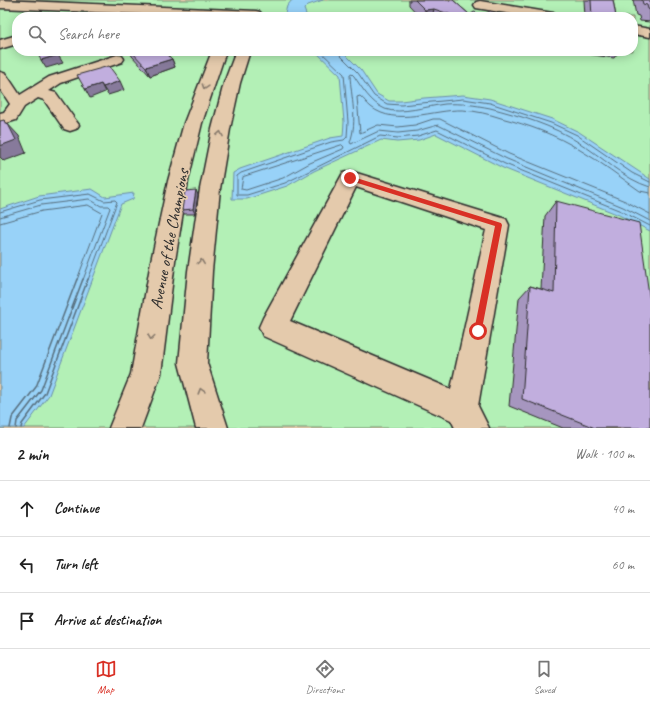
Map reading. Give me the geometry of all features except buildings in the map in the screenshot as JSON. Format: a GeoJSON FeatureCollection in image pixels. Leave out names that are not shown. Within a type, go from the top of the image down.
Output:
{"type":"FeatureCollection","features":[{"type":"Feature","properties":{"kind":"street"},"geometry":{"type":"LineString","coordinates":[[238,12],[244,0]]}},
{"type":"Feature","properties":{"kind":"street"},"geometry":{"type":"LineString","coordinates":[[0,4],[73,4],[182,12]]}},
{"type":"Feature","properties":{"kind":"street"},"geometry":{"type":"LineString","coordinates":[[63,12],[73,4]]}},
{"type":"Feature","properties":{"kind":"street"},"geometry":{"type":"LineString","coordinates":[[480,5],[523,12]]}},
{"type":"Feature","properties":{"kind":"street"},"geometry":{"type":"LineString","coordinates":[[638,31],[650,32]]}},
{"type":"Feature","properties":{"kind":"street"},"geometry":{"type":"LineString","coordinates":[[0,45],[12,41]]}},
{"type":"Feature","properties":{"kind":"street","name":"Avenue of the Champions"},"geometry":{"type":"LineString","coordinates":[[125,428],[146,374],[163,261],[180,174],[193,123],[217,56]]}},
{"type":"Feature","properties":{"kind":"street","name":"Avenue of the Champions"},"geometry":{"type":"LineString","coordinates":[[212,428],[193,363],[200,271],[210,189],[221,129],[232,83],[241,56]]}},
{"type":"Feature","properties":{"kind":"street"},"geometry":{"type":"LineString","coordinates":[[0,119],[10,116],[18,104],[55,80],[117,59]]}},
{"type":"Feature","properties":{"kind":"street"},"geometry":{"type":"LineString","coordinates":[[0,77],[18,104]]}},
{"type":"Feature","properties":{"kind":"street"},"geometry":{"type":"LineString","coordinates":[[35,93],[50,96],[70,125]]}},
{"type":"Feature","properties":{"kind":"street"},"geometry":{"type":"LineString","coordinates":[[350,178],[498,225],[468,418],[273,327],[350,178]]}},
{"type":"Feature","properties":{"kind":"green space"},"geometry":{"type":"Polygon","coordinates":[[[0,0],[650,0],[650,428],[0,428],[0,0]]]}},
{"type":"Feature","properties":{"kind":"water"},"geometry":{"type":"Polygon","coordinates":[[[292,0],[323,0],[308,5],[304,9],[305,12],[285,12],[287,6],[292,0]]]}},
{"type":"Feature","properties":{"kind":"water"},"geometry":{"type":"Polygon","coordinates":[[[320,56],[347,56],[361,70],[377,94],[389,101],[463,95],[490,99],[552,119],[579,132],[650,179],[650,231],[619,215],[503,168],[436,134],[419,140],[397,142],[381,140],[314,171],[287,186],[247,199],[232,199],[233,173],[240,169],[330,138],[343,136],[344,122],[340,75],[320,56]]]}},
{"type":"Feature","properties":{"kind":"water"},"geometry":{"type":"Polygon","coordinates":[[[92,189],[105,197],[134,193],[133,199],[121,204],[49,395],[24,428],[0,428],[0,209],[39,196],[92,189]]]}},
{"type":"Feature","properties":{"kind":"route"},"geometry":{"type":"LineString","coordinates":[[350,178],[498,225],[478,331]]}}]}
